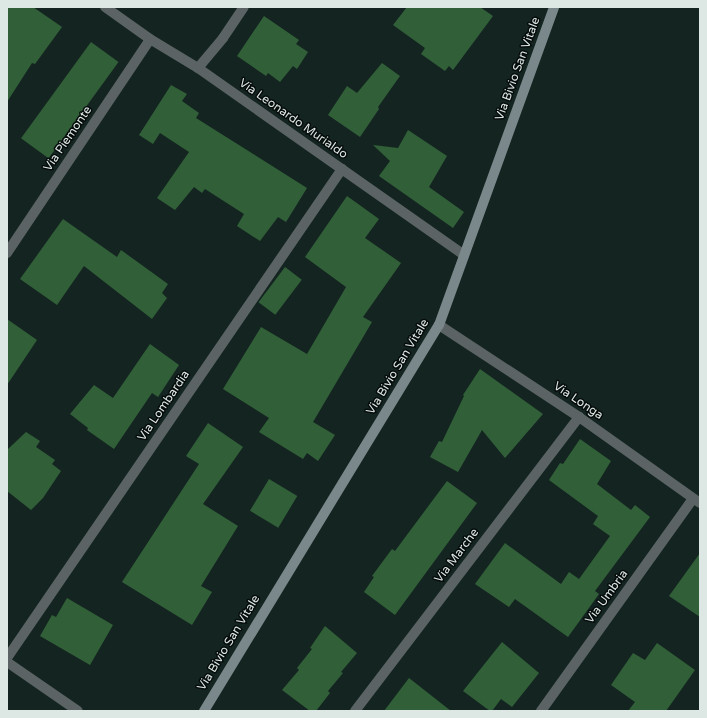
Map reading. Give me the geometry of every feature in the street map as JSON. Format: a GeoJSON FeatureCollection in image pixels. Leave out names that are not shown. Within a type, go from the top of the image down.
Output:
{"type":"FeatureCollection","features":[{"type":"Feature","properties":{"kind":"main road","name":"Via Bivio San Vitale"},"geometry":{"type":"LineString","coordinates":[[204,711],[439,325],[554,7]]}},
{"type":"Feature","properties":{"kind":"street","name":"Via Leonardo Murialdo"},"geometry":{"type":"LineString","coordinates":[[105,7],[150,39],[198,68],[464,255]]}},
{"type":"Feature","properties":{"kind":"street"},"geometry":{"type":"LineString","coordinates":[[198,68],[223,38],[244,7]]}},
{"type":"Feature","properties":{"kind":"street","name":"Via Piemonte"},"geometry":{"type":"LineString","coordinates":[[7,253],[150,39]]}},
{"type":"Feature","properties":{"kind":"street","name":"Via Lombardia"},"geometry":{"type":"LineString","coordinates":[[7,658],[342,169]]}},
{"type":"Feature","properties":{"kind":"street","name":"Via Longa"},"geometry":{"type":"LineString","coordinates":[[439,325],[579,417],[697,501]]}},
{"type":"Feature","properties":{"kind":"street","name":"Via Marche"},"geometry":{"type":"LineString","coordinates":[[355,711],[579,417]]}},
{"type":"Feature","properties":{"kind":"street","name":"Via Umbria"},"geometry":{"type":"LineString","coordinates":[[541,711],[697,501]]}},
{"type":"Feature","properties":{"kind":"street"},"geometry":{"type":"LineString","coordinates":[[7,662],[78,711]]}},
{"type":"Feature","properties":{"kind":"building"},"geometry":{"type":"Polygon","coordinates":[[[7,7],[33,7],[62,27],[35,64],[32,63],[7,102],[7,7]]]}},
{"type":"Feature","properties":{"kind":"building"},"geometry":{"type":"Polygon","coordinates":[[[407,7],[480,7],[493,16],[453,70],[449,66],[445,71],[421,54],[425,48],[393,25],[407,7]]]}},
{"type":"Feature","properties":{"kind":"building"},"geometry":{"type":"Polygon","coordinates":[[[264,16],[299,40],[296,44],[308,52],[297,69],[293,66],[280,82],[268,73],[266,76],[237,56],[264,16]]]}},
{"type":"Feature","properties":{"kind":"building"},"geometry":{"type":"Polygon","coordinates":[[[91,42],[119,62],[49,158],[21,138],[91,42]]]}},
{"type":"Feature","properties":{"kind":"building"},"geometry":{"type":"Polygon","coordinates":[[[382,63],[400,76],[378,107],[379,109],[360,137],[328,115],[347,86],[357,93],[382,63]]]}},
{"type":"Feature","properties":{"kind":"building"},"geometry":{"type":"Polygon","coordinates":[[[171,85],[187,94],[182,101],[199,113],[196,118],[307,188],[286,222],[278,217],[260,241],[237,226],[244,214],[205,189],[202,193],[194,187],[175,210],[157,198],[189,152],[160,133],[153,144],[139,135],[171,85]]]}},
{"type":"Feature","properties":{"kind":"building"},"geometry":{"type":"Polygon","coordinates":[[[408,130],[447,156],[429,187],[464,212],[453,228],[379,176],[390,161],[373,145],[398,148],[408,130]]]}},
{"type":"Feature","properties":{"kind":"building"},"geometry":{"type":"Polygon","coordinates":[[[347,196],[379,219],[365,238],[401,263],[363,317],[372,322],[313,422],[335,435],[318,461],[307,453],[303,459],[259,432],[269,418],[223,389],[261,327],[307,354],[346,287],[305,257],[347,196]]]}},
{"type":"Feature","properties":{"kind":"building"},"geometry":{"type":"Polygon","coordinates":[[[63,219],[117,257],[121,250],[168,284],[162,293],[167,298],[152,319],[84,266],[57,305],[20,279],[63,219]]]}},
{"type":"Feature","properties":{"kind":"building"},"geometry":{"type":"Polygon","coordinates":[[[285,267],[302,280],[275,315],[259,302],[285,267]]]}},
{"type":"Feature","properties":{"kind":"building"},"geometry":{"type":"Polygon","coordinates":[[[7,319],[37,340],[7,385],[7,319]]]}},
{"type":"Feature","properties":{"kind":"building"},"geometry":{"type":"Polygon","coordinates":[[[150,344],[179,365],[158,397],[152,393],[114,449],[87,430],[88,428],[70,414],[94,385],[113,398],[150,344]]]}},
{"type":"Feature","properties":{"kind":"building"},"geometry":{"type":"Polygon","coordinates":[[[480,369],[543,414],[505,458],[482,430],[458,472],[430,457],[439,441],[442,442],[464,396],[463,395],[480,369]]]}},
{"type":"Feature","properties":{"kind":"building"},"geometry":{"type":"Polygon","coordinates":[[[208,423],[243,447],[203,504],[238,526],[201,586],[212,592],[192,625],[122,582],[199,464],[186,456],[208,423]]]}},
{"type":"Feature","properties":{"kind":"building"},"geometry":{"type":"Polygon","coordinates":[[[26,432],[40,441],[36,447],[55,460],[52,464],[61,471],[43,498],[31,510],[7,491],[7,450],[26,432]]]}},
{"type":"Feature","properties":{"kind":"building"},"geometry":{"type":"Polygon","coordinates":[[[580,439],[611,461],[597,484],[631,510],[635,505],[650,517],[595,591],[599,594],[568,637],[515,599],[509,607],[475,584],[505,543],[561,584],[569,572],[579,579],[610,536],[593,524],[598,516],[549,480],[560,463],[563,464],[580,439]]]}},
{"type":"Feature","properties":{"kind":"building"},"geometry":{"type":"Polygon","coordinates":[[[269,479],[297,496],[278,528],[250,511],[269,479]]]}},
{"type":"Feature","properties":{"kind":"building"},"geometry":{"type":"Polygon","coordinates":[[[447,481],[477,503],[395,615],[364,592],[374,577],[372,576],[392,549],[395,551],[447,481]]]}},
{"type":"Feature","properties":{"kind":"building"},"geometry":{"type":"Polygon","coordinates":[[[700,553],[700,617],[669,596],[700,553]]]}},
{"type":"Feature","properties":{"kind":"building"},"geometry":{"type":"Polygon","coordinates":[[[67,598],[113,625],[90,665],[40,636],[52,615],[56,617],[67,598]]]}},
{"type":"Feature","properties":{"kind":"building"},"geometry":{"type":"Polygon","coordinates":[[[325,626],[357,653],[341,672],[343,673],[328,691],[330,693],[316,711],[310,711],[282,690],[299,670],[297,668],[312,649],[310,648],[325,626]]]}},
{"type":"Feature","properties":{"kind":"building"},"geometry":{"type":"Polygon","coordinates":[[[502,642],[539,673],[512,707],[501,699],[492,711],[490,711],[463,691],[502,642]]]}},
{"type":"Feature","properties":{"kind":"building"},"geometry":{"type":"Polygon","coordinates":[[[657,643],[695,670],[666,711],[628,711],[635,702],[611,685],[633,653],[645,660],[657,643]]]}},
{"type":"Feature","properties":{"kind":"building"},"geometry":{"type":"Polygon","coordinates":[[[409,678],[451,711],[384,711],[409,678]]]}}]}
